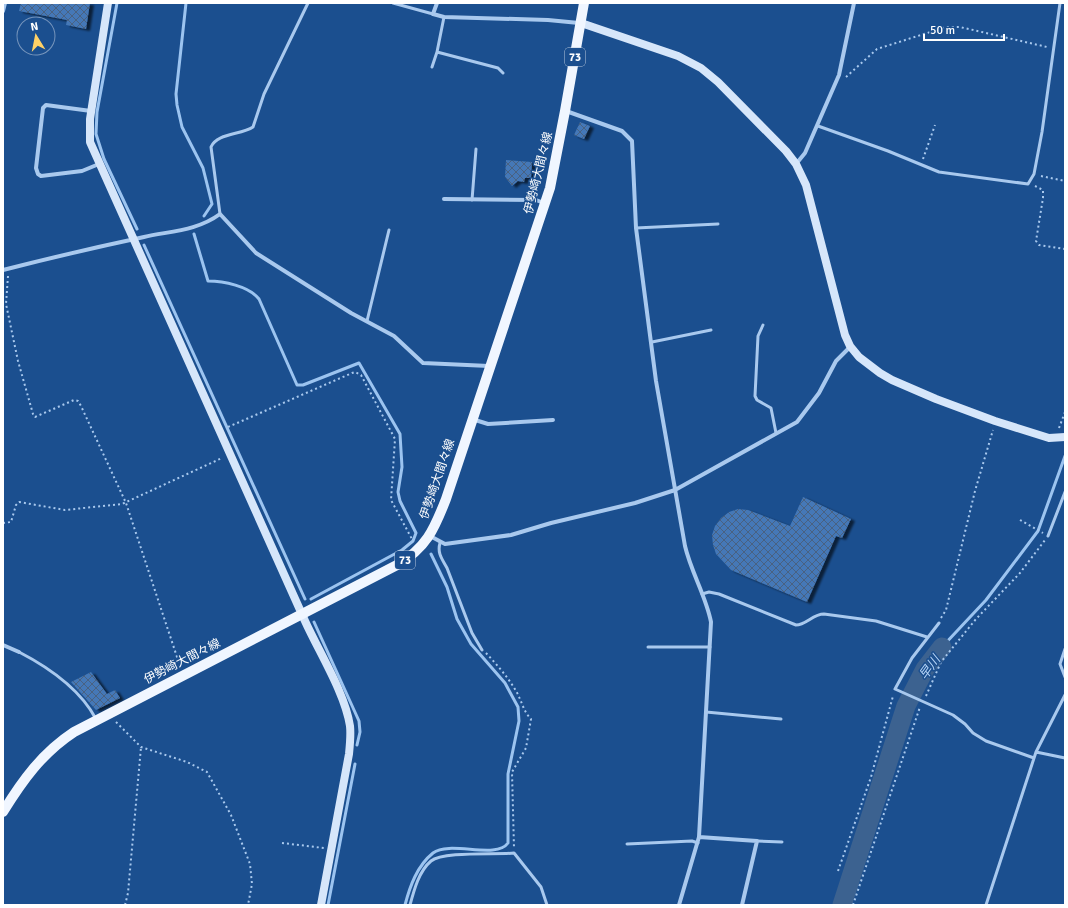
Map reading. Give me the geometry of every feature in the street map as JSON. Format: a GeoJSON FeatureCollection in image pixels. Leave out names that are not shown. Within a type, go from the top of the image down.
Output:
{"type":"FeatureCollection","features":[{"type":"Feature","properties":{"kind":"main road","name":"伊勢崎大間々線"},"geometry":{"type":"LineString","coordinates":[[3,812],[26,776],[45,755],[64,739],[96,719],[397,565],[418,550],[430,536],[446,499],[545,203],[552,178],[584,3]]}},
{"type":"Feature","properties":{"kind":"street"},"geometry":{"type":"LineString","coordinates":[[3,11],[5,3]]}},
{"type":"Feature","properties":{"kind":"street"},"geometry":{"type":"LineString","coordinates":[[108,3],[91,111],[89,127],[90,142],[302,614],[342,698],[350,728],[349,754],[321,905]]}},
{"type":"Feature","properties":{"kind":"street"},"geometry":{"type":"LineString","coordinates":[[437,3],[433,14],[444,17],[548,20],[581,23],[678,56],[701,68],[718,82],[739,103],[786,151],[796,164],[806,184],[841,322],[850,346],[859,357],[880,373],[936,399],[995,422],[1060,438]]}},
{"type":"Feature","properties":{"kind":"street"},"geometry":{"type":"LineString","coordinates":[[796,164],[805,153],[837,80],[854,3]]}},
{"type":"Feature","properties":{"kind":"street"},"geometry":{"type":"LineString","coordinates":[[91,111],[46,105],[43,108],[36,168],[38,174],[41,176],[82,171],[99,164]]}},
{"type":"Feature","properties":{"kind":"street"},"geometry":{"type":"LineString","coordinates":[[565,111],[622,131],[632,141],[636,228],[675,490],[688,560],[702,594],[711,622],[699,837],[679,905]]}},
{"type":"Feature","properties":{"kind":"street"},"geometry":{"type":"LineString","coordinates":[[444,199],[536,200],[545,203]]}},
{"type":"Feature","properties":{"kind":"street"},"geometry":{"type":"LineString","coordinates":[[3,270],[134,239],[191,228],[207,222],[220,214],[256,252],[367,321],[394,336],[423,363],[490,366]]}},
{"type":"Feature","properties":{"kind":"street"},"geometry":{"type":"LineString","coordinates":[[430,536],[440,543],[464,542],[512,535],[675,490],[797,422],[808,410],[836,361],[850,346]]}},
{"type":"Feature","properties":{"kind":"street"},"geometry":{"type":"LineString","coordinates":[[472,419],[488,424],[553,420]]}},
{"type":"Feature","properties":{"kind":"street"},"geometry":{"type":"LineString","coordinates":[[3,645],[19,652]]}},
{"type":"Feature","properties":{"kind":"street"},"geometry":{"type":"LineString","coordinates":[[699,837],[734,838],[757,841],[742,905]]}},
{"type":"Feature","properties":{"kind":"lane"},"geometry":{"type":"LineString","coordinates":[[220,214],[211,147],[219,139],[253,127],[264,94],[308,3]]}},
{"type":"Feature","properties":{"kind":"lane"},"geometry":{"type":"LineString","coordinates":[[393,3],[433,14]]}},
{"type":"Feature","properties":{"kind":"lane"},"geometry":{"type":"LineString","coordinates":[[818,126],[888,151],[939,172],[1028,184],[1034,174],[1060,3]]}},
{"type":"Feature","properties":{"kind":"lane"},"geometry":{"type":"LineString","coordinates":[[432,67],[437,52],[444,17]]}},
{"type":"Feature","properties":{"kind":"lane"},"geometry":{"type":"LineString","coordinates":[[437,52],[498,68],[503,73]]}},
{"type":"Feature","properties":{"kind":"lane"},"geometry":{"type":"LineString","coordinates":[[472,200],[476,149]]}},
{"type":"Feature","properties":{"kind":"lane"},"geometry":{"type":"LineString","coordinates":[[636,228],[718,224]]}},
{"type":"Feature","properties":{"kind":"lane"},"geometry":{"type":"LineString","coordinates":[[367,321],[389,230]]}},
{"type":"Feature","properties":{"kind":"lane"},"geometry":{"type":"LineString","coordinates":[[763,325],[758,336],[756,396],[757,400],[771,408],[776,433]]}},
{"type":"Feature","properties":{"kind":"lane"},"geometry":{"type":"LineString","coordinates":[[652,342],[711,330]]}},
{"type":"Feature","properties":{"kind":"lane"},"geometry":{"type":"LineString","coordinates":[[1048,536],[1065,492]]}},
{"type":"Feature","properties":{"kind":"lane"},"geometry":{"type":"LineString","coordinates":[[440,543],[439,551],[441,558],[447,568],[472,633],[482,650]]}},
{"type":"Feature","properties":{"kind":"lane"},"geometry":{"type":"LineString","coordinates":[[702,594],[709,592],[719,594],[796,625],[801,624],[817,615],[824,614],[876,621],[927,638]]}},
{"type":"Feature","properties":{"kind":"lane"},"geometry":{"type":"LineString","coordinates":[[939,623],[912,658],[895,689],[953,715],[965,724],[973,733],[986,741],[1034,758]]}},
{"type":"Feature","properties":{"kind":"lane"},"geometry":{"type":"LineString","coordinates":[[648,647],[710,647]]}},
{"type":"Feature","properties":{"kind":"lane"},"geometry":{"type":"LineString","coordinates":[[1065,648],[1060,664],[1065,677]]}},
{"type":"Feature","properties":{"kind":"lane"},"geometry":{"type":"LineString","coordinates":[[19,652],[44,666],[62,680],[90,709],[96,719]]}},
{"type":"Feature","properties":{"kind":"lane"},"geometry":{"type":"LineString","coordinates":[[986,905],[1036,752],[1065,695]]}},
{"type":"Feature","properties":{"kind":"lane"},"geometry":{"type":"LineString","coordinates":[[706,712],[781,719]]}},
{"type":"Feature","properties":{"kind":"lane"},"geometry":{"type":"LineString","coordinates":[[1036,752],[1065,758]]}},
{"type":"Feature","properties":{"kind":"lane"},"geometry":{"type":"LineString","coordinates":[[757,841],[782,842]]}},
{"type":"Feature","properties":{"kind":"lane"},"geometry":{"type":"LineString","coordinates":[[627,844],[698,843]]}},
{"type":"Feature","properties":{"kind":"lane"},"geometry":{"type":"LineString","coordinates":[[410,905],[418,881],[432,860],[439,856],[514,854],[541,887],[547,905]]}},
{"type":"Feature","properties":{"kind":"path"},"geometry":{"type":"LineString","coordinates":[[837,80],[848,76],[877,49],[946,27],[960,27],[1053,48]]}},
{"type":"Feature","properties":{"kind":"path"},"geometry":{"type":"LineString","coordinates":[[921,165],[935,125]]}},
{"type":"Feature","properties":{"kind":"path"},"geometry":{"type":"LineString","coordinates":[[1034,174],[1065,181]]}},
{"type":"Feature","properties":{"kind":"path"},"geometry":{"type":"LineString","coordinates":[[1028,184],[1037,186],[1042,190],[1043,198],[1036,241],[1039,245],[1065,249]]}},
{"type":"Feature","properties":{"kind":"path"},"geometry":{"type":"LineString","coordinates":[[8,269],[6,304],[18,361],[33,414],[36,417],[74,400],[78,401],[126,503],[184,674]]}},
{"type":"Feature","properties":{"kind":"path"},"geometry":{"type":"LineString","coordinates":[[220,431],[352,373],[358,373],[369,389],[395,439],[391,500],[418,550]]}},
{"type":"Feature","properties":{"kind":"path"},"geometry":{"type":"LineString","coordinates":[[1060,438],[1065,412]]}},
{"type":"Feature","properties":{"kind":"path"},"geometry":{"type":"LineString","coordinates":[[939,623],[946,610],[975,491],[995,422]]}},
{"type":"Feature","properties":{"kind":"path"},"geometry":{"type":"LineString","coordinates":[[3,523],[11,522],[16,504],[19,502],[65,510],[126,503],[230,454]]}},
{"type":"Feature","properties":{"kind":"path"},"geometry":{"type":"LineString","coordinates":[[1020,520],[1044,534]]}},
{"type":"Feature","properties":{"kind":"path"},"geometry":{"type":"LineString","coordinates":[[482,650],[510,682],[517,692],[524,712],[531,719],[526,748],[512,772],[512,823],[514,854]]}},
{"type":"Feature","properties":{"kind":"path"},"geometry":{"type":"LineString","coordinates":[[838,871],[871,777],[895,689]]}},
{"type":"Feature","properties":{"kind":"path"},"geometry":{"type":"LineString","coordinates":[[109,713],[141,748],[200,767],[207,772],[213,780],[235,825],[250,864],[252,884],[248,905]]}},
{"type":"Feature","properties":{"kind":"path"},"geometry":{"type":"LineString","coordinates":[[124,905],[128,893],[141,748]]}},
{"type":"Feature","properties":{"kind":"path"},"geometry":{"type":"LineString","coordinates":[[282,843],[331,849]]}},
{"type":"Feature","properties":{"kind":"building"},"geometry":{"type":"Polygon","coordinates":[[[21,3],[90,3],[86,29],[66,25],[67,20],[56,18],[56,16],[46,16],[19,11],[21,3]]]}},
{"type":"Feature","properties":{"kind":"building"},"geometry":{"type":"Polygon","coordinates":[[[580,122],[590,126],[584,139],[574,135],[580,122]]]}},
{"type":"Feature","properties":{"kind":"building"},"geometry":{"type":"Polygon","coordinates":[[[506,160],[532,162],[531,178],[525,178],[524,182],[518,181],[512,186],[505,177],[506,160]]]}},
{"type":"Feature","properties":{"kind":"building"},"geometry":{"type":"Polygon","coordinates":[[[803,497],[851,519],[842,538],[836,536],[807,602],[731,570],[716,554],[712,535],[715,526],[721,518],[729,512],[738,509],[748,510],[790,526],[803,497]]]}},
{"type":"Feature","properties":{"kind":"building"},"geometry":{"type":"Polygon","coordinates":[[[91,672],[107,694],[115,690],[120,698],[96,710],[71,682],[91,672]]]}},
{"type":"Feature","properties":{"kind":"waterway"},"geometry":{"type":"LineString","coordinates":[[117,3],[97,112],[96,134],[104,159],[137,229]]}},
{"type":"Feature","properties":{"kind":"waterway"},"geometry":{"type":"LineString","coordinates":[[186,3],[176,94],[182,127],[203,168],[212,204],[204,216]]}},
{"type":"Feature","properties":{"kind":"waterway"},"geometry":{"type":"LineString","coordinates":[[194,234],[208,281],[235,285],[255,294],[259,299],[297,385],[303,385],[359,363],[400,434],[402,467],[398,492],[400,501],[416,533],[413,541],[402,550],[311,599]]}},
{"type":"Feature","properties":{"kind":"waterway"},"geometry":{"type":"LineString","coordinates":[[144,245],[305,599]]}},
{"type":"Feature","properties":{"kind":"waterway","name":"早川"},"geometry":{"type":"LineString","coordinates":[[942,647],[986,600],[1038,531],[1065,456]]}},
{"type":"Feature","properties":{"kind":"waterway"},"geometry":{"type":"LineString","coordinates":[[405,905],[418,870],[433,853],[450,848],[494,850],[502,848],[508,843],[508,774],[519,721],[518,707],[505,683],[471,644],[457,619],[447,587],[431,554]]}},
{"type":"Feature","properties":{"kind":"waterway"},"geometry":{"type":"LineString","coordinates":[[314,622],[359,721],[360,732],[357,745]]}},
{"type":"Feature","properties":{"kind":"waterway","name":"早川"},"geometry":{"type":"LineString","coordinates":[[842,905],[906,706],[925,669],[942,647]]}},
{"type":"Feature","properties":{"kind":"waterway"},"geometry":{"type":"LineString","coordinates":[[328,905],[355,764]]}}]}
